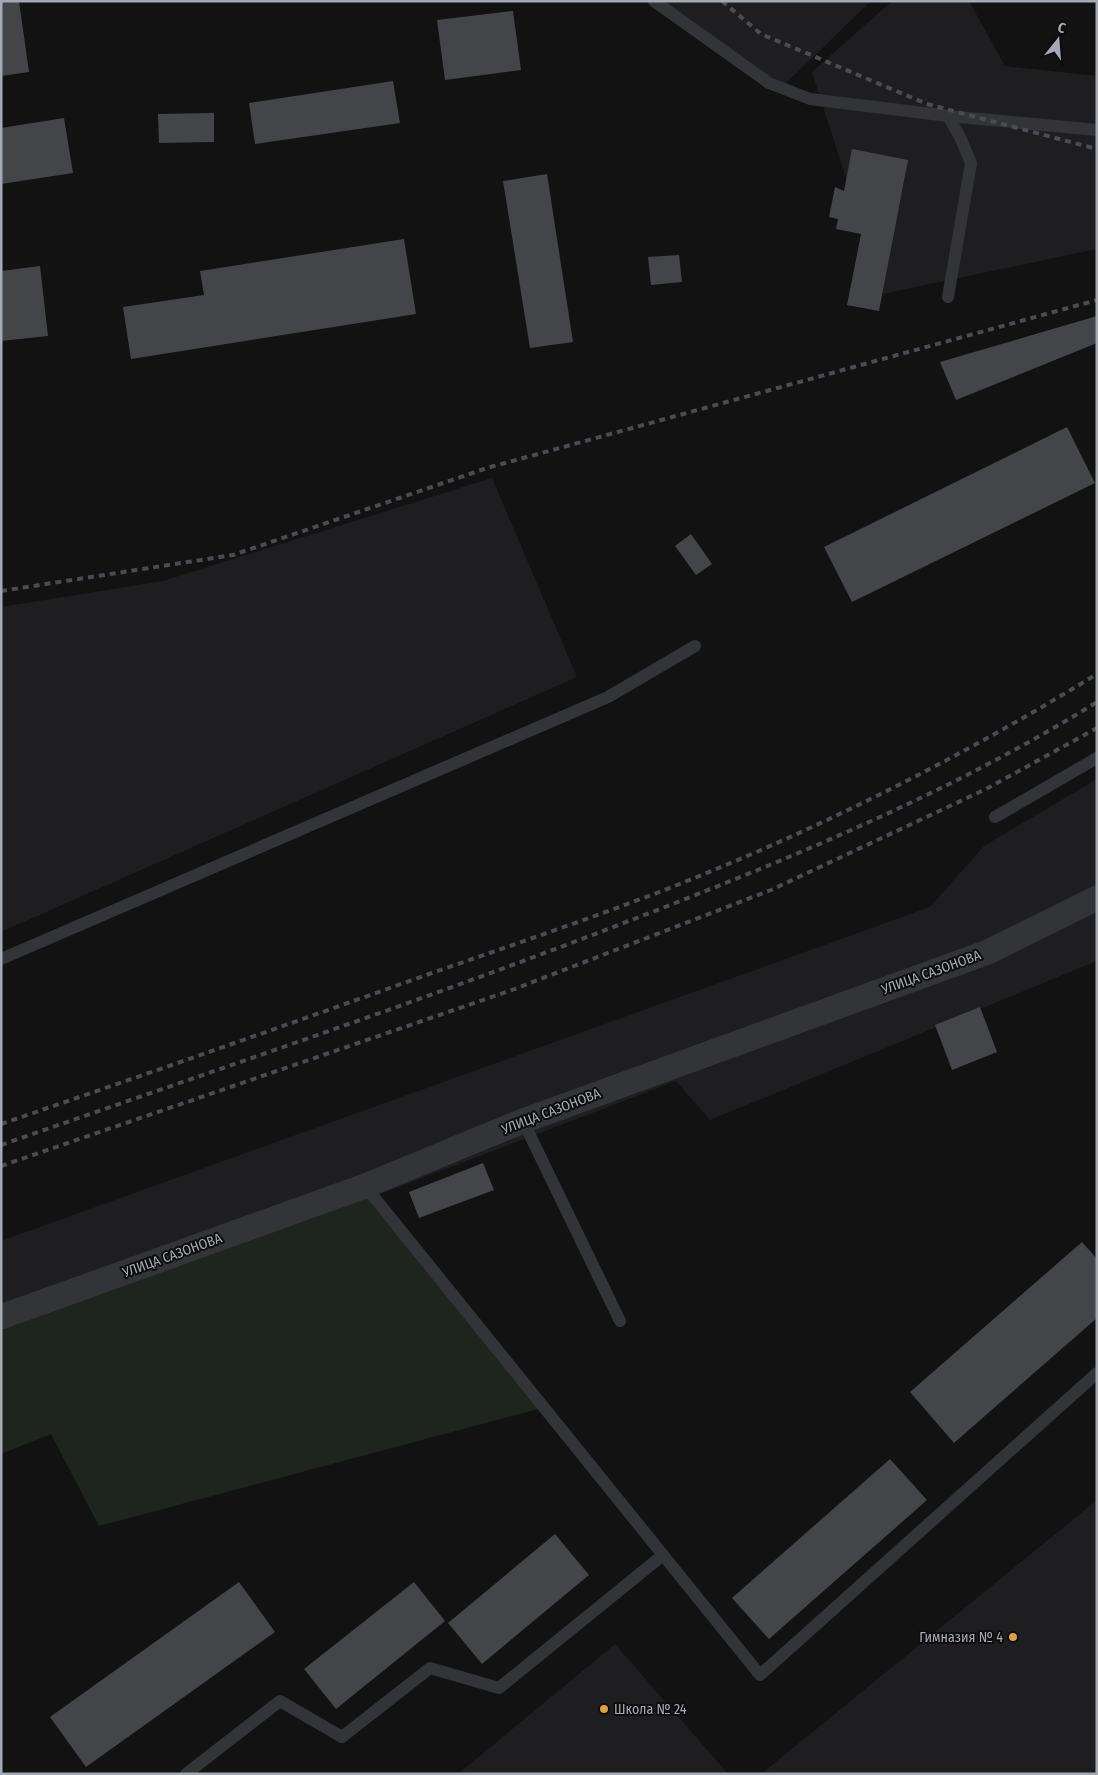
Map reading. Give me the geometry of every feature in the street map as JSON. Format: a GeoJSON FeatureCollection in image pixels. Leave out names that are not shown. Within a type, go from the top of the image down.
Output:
{"type":"FeatureCollection","features":[{"type":"Feature","properties":{"kind":"street","name":"УЛИЦА САЗОНОВА"},"geometry":{"type":"LineString","coordinates":[[1,1317],[365,1186],[523,1121],[988,952],[1097,898]]}},
{"type":"Feature","properties":{"kind":"lane"},"geometry":{"type":"LineString","coordinates":[[654,1],[769,83],[810,99],[948,116],[1097,130]]}},
{"type":"Feature","properties":{"kind":"lane"},"geometry":{"type":"LineString","coordinates":[[948,116],[960,137],[970,163],[948,297]]}},
{"type":"Feature","properties":{"kind":"lane"},"geometry":{"type":"LineString","coordinates":[[1,959],[608,697],[695,646]]}},
{"type":"Feature","properties":{"kind":"lane"},"geometry":{"type":"LineString","coordinates":[[995,817],[1097,758]]}},
{"type":"Feature","properties":{"kind":"lane"},"geometry":{"type":"LineString","coordinates":[[523,1121],[620,1321]]}},
{"type":"Feature","properties":{"kind":"lane"},"geometry":{"type":"LineString","coordinates":[[365,1186],[760,1675],[1097,1373]]}},
{"type":"Feature","properties":{"kind":"lane"},"geometry":{"type":"LineString","coordinates":[[186,1774],[280,1701],[342,1737],[430,1668],[499,1688],[663,1555]]}},
{"type":"Feature","properties":{"kind":"shaded area"},"geometry":{"type":"Polygon","coordinates":[[[662,1],[871,1],[777,92],[662,1]]]}},
{"type":"Feature","properties":{"kind":"shaded area"},"geometry":{"type":"Polygon","coordinates":[[[892,1],[969,1],[1005,66],[1097,76],[1097,249],[883,294],[812,72],[892,1]]]}},
{"type":"Feature","properties":{"kind":"shaded area"},"geometry":{"type":"Polygon","coordinates":[[[492,478],[577,677],[1,932],[1,607],[163,581],[492,478]]]}},
{"type":"Feature","properties":{"kind":"shaded area"},"geometry":{"type":"Polygon","coordinates":[[[1097,779],[1097,961],[710,1120],[676,1081],[1,1339],[1,1241],[930,907],[984,846],[1097,779]]]}},
{"type":"Feature","properties":{"kind":"shaded area"},"geometry":{"type":"Polygon","coordinates":[[[365,1186],[542,1408],[99,1526],[51,1434],[1,1454],[1,1331],[365,1186]]]}},
{"type":"Feature","properties":{"kind":"shaded area","name":"Гимназия № 4"},"geometry":{"type":"Polygon","coordinates":[[[1097,1500],[1097,1774],[761,1774],[1097,1500]]]}},
{"type":"Feature","properties":{"kind":"shaded area","name":"Школа № 24"},"geometry":{"type":"Polygon","coordinates":[[[615,1644],[728,1774],[458,1774],[615,1644]]]}},
{"type":"Feature","properties":{"kind":"building"},"geometry":{"type":"Polygon","coordinates":[[[1,1],[19,1],[29,72],[1,76],[1,1]]]}},
{"type":"Feature","properties":{"kind":"building"},"geometry":{"type":"Polygon","coordinates":[[[513,11],[521,70],[445,80],[437,20],[513,11]]]}},
{"type":"Feature","properties":{"kind":"building"},"geometry":{"type":"Polygon","coordinates":[[[393,81],[400,123],[255,144],[249,103],[393,81]]]}},
{"type":"Feature","properties":{"kind":"building"},"geometry":{"type":"Polygon","coordinates":[[[214,113],[214,142],[159,143],[158,114],[214,113]]]}},
{"type":"Feature","properties":{"kind":"building"},"geometry":{"type":"Polygon","coordinates":[[[64,118],[73,173],[1,184],[1,128],[64,118]]]}},
{"type":"Feature","properties":{"kind":"building"},"geometry":{"type":"Polygon","coordinates":[[[852,149],[908,160],[879,311],[847,305],[861,234],[836,229],[838,219],[829,217],[835,187],[844,191],[852,149]]]}},
{"type":"Feature","properties":{"kind":"building"},"geometry":{"type":"Polygon","coordinates":[[[547,174],[573,342],[530,348],[503,181],[547,174]]]}},
{"type":"Feature","properties":{"kind":"building"},"geometry":{"type":"Polygon","coordinates":[[[404,239],[416,314],[131,359],[123,307],[204,295],[200,271],[404,239]]]}},
{"type":"Feature","properties":{"kind":"building"},"geometry":{"type":"Polygon","coordinates":[[[679,255],[682,282],[651,285],[648,257],[679,255]]]}},
{"type":"Feature","properties":{"kind":"building"},"geometry":{"type":"Polygon","coordinates":[[[40,266],[48,336],[1,341],[1,271],[40,266]]]}},
{"type":"Feature","properties":{"kind":"building"},"geometry":{"type":"Polygon","coordinates":[[[1097,316],[1097,343],[956,400],[940,362],[1097,316]]]}},
{"type":"Feature","properties":{"kind":"building"},"geometry":{"type":"Polygon","coordinates":[[[1067,427],[1095,483],[852,602],[824,547],[1067,427]]]}},
{"type":"Feature","properties":{"kind":"building"},"geometry":{"type":"Polygon","coordinates":[[[691,534],[712,564],[696,575],[675,546],[691,534]]]}},
{"type":"Feature","properties":{"kind":"building"},"geometry":{"type":"Polygon","coordinates":[[[980,1007],[997,1052],[952,1070],[935,1025],[980,1007]]]}},
{"type":"Feature","properties":{"kind":"building"},"geometry":{"type":"Polygon","coordinates":[[[483,1163],[494,1190],[419,1218],[409,1192],[483,1163]]]}},
{"type":"Feature","properties":{"kind":"building"},"geometry":{"type":"Polygon","coordinates":[[[1082,1242],[1097,1259],[1097,1318],[954,1443],[910,1392],[1082,1242]]]}},
{"type":"Feature","properties":{"kind":"building"},"geometry":{"type":"Polygon","coordinates":[[[890,1459],[927,1500],[769,1639],[732,1598],[890,1459]]]}},
{"type":"Feature","properties":{"kind":"building"},"geometry":{"type":"Polygon","coordinates":[[[555,1534],[589,1575],[482,1664],[448,1623],[555,1534]]]}},
{"type":"Feature","properties":{"kind":"building"},"geometry":{"type":"Polygon","coordinates":[[[239,1582],[275,1632],[86,1767],[50,1717],[239,1582]]]}},
{"type":"Feature","properties":{"kind":"building"},"geometry":{"type":"Polygon","coordinates":[[[414,1582],[445,1621],[336,1709],[304,1669],[414,1582]]]}},
{"type":"Feature","properties":{"kind":"railway"},"geometry":{"type":"LineString","coordinates":[[722,1],[761,34],[927,104],[1097,149]]}},
{"type":"Feature","properties":{"kind":"railway"},"geometry":{"type":"LineString","coordinates":[[1,591],[233,555],[487,468],[1097,300]]}},
{"type":"Feature","properties":{"kind":"railway"},"geometry":{"type":"LineString","coordinates":[[1,1124],[570,925],[711,871],[824,821],[936,766],[1097,674]]}},
{"type":"Feature","properties":{"kind":"railway"},"geometry":{"type":"LineString","coordinates":[[1,1145],[477,978],[753,872],[928,794],[1042,735],[1097,702]]}},
{"type":"Feature","properties":{"kind":"railway"},"geometry":{"type":"LineString","coordinates":[[1,1166],[512,990],[771,890],[986,789],[1097,728]]}},
{"type":"Feature","properties":{"kind":"place","name":"Гимназия № 4"},"geometry":{"type":"Point","coordinates":[1013,1637]}},
{"type":"Feature","properties":{"kind":"place","name":"Школа № 24"},"geometry":{"type":"Point","coordinates":[604,1709]}}]}
